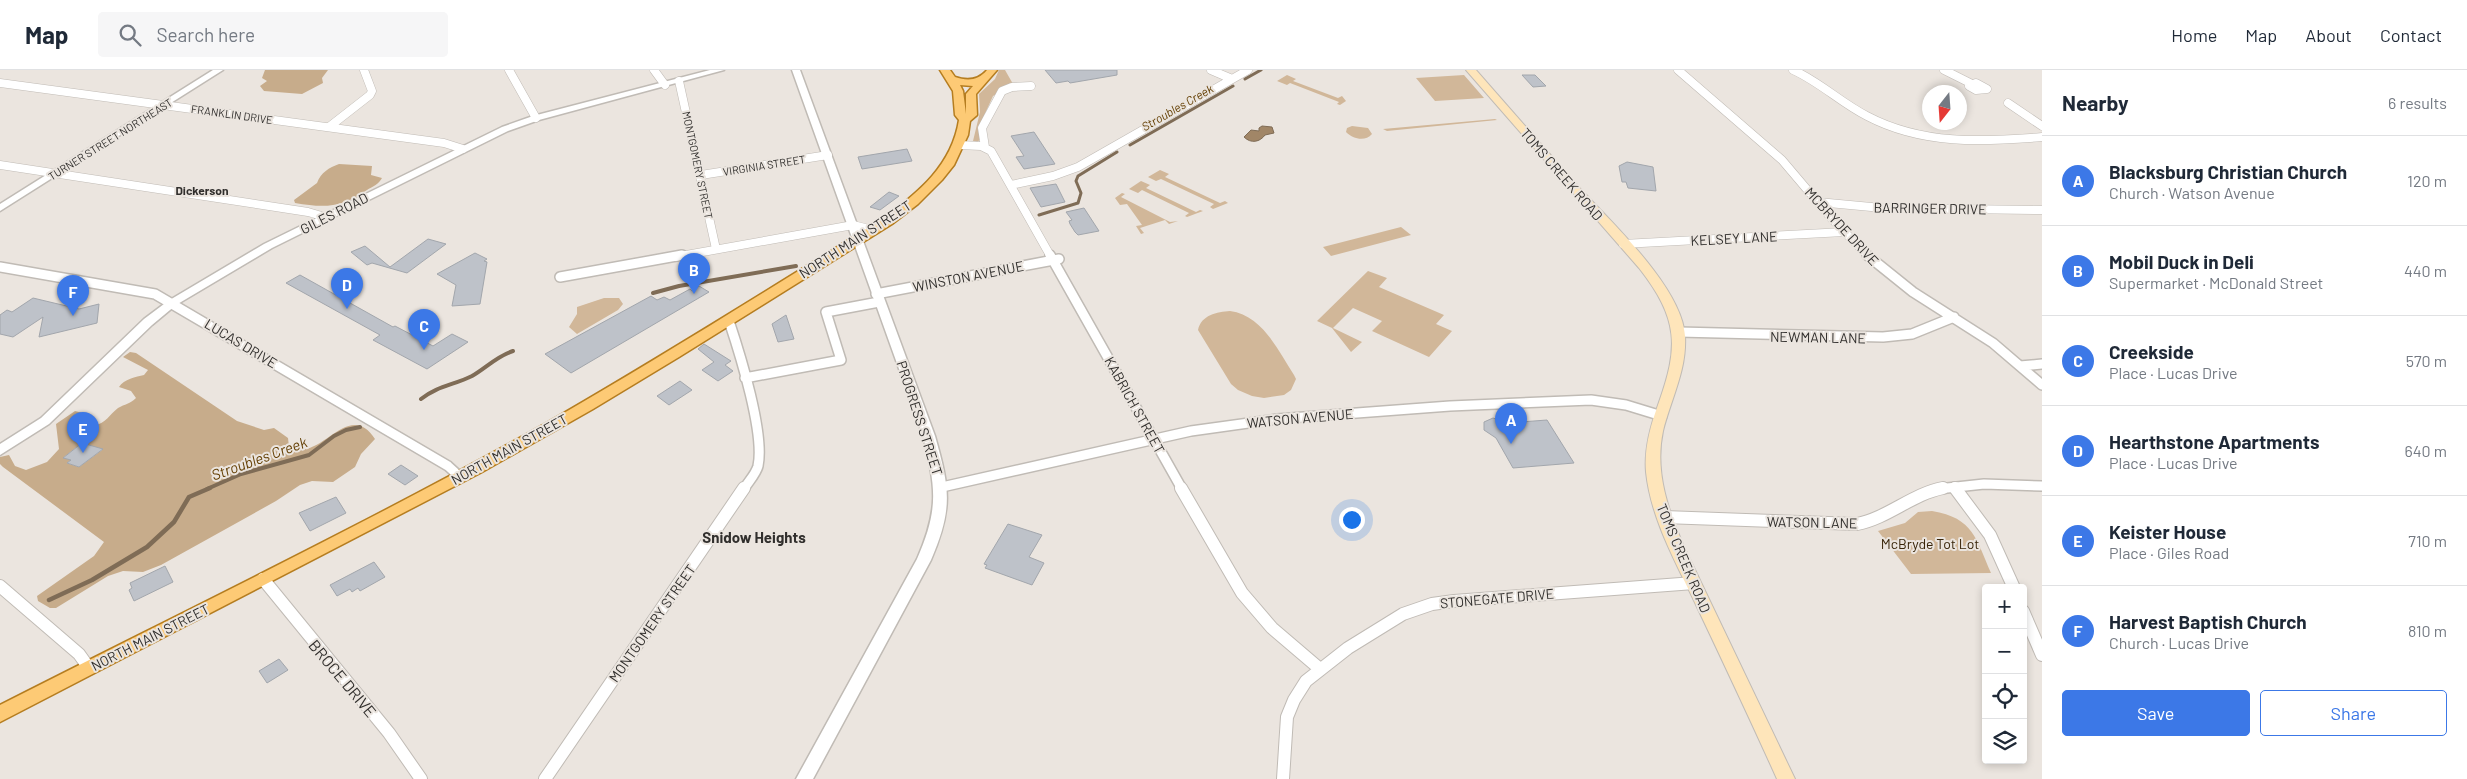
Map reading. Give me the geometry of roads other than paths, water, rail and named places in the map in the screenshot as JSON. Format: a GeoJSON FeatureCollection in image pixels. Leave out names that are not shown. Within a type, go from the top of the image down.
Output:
{"type":"FeatureCollection","features":[{"type":"Feature","properties":{"kind":"main road","name":"TOMS CREEK ROAD"},"geometry":{"type":"LineString","coordinates":[[1471,70],[1623,244],[1662,292],[1673,312],[1681,348],[1662,416],[1654,437],[1652,458],[1655,486],[1664,517],[1786,779]]}},
{"type":"Feature","properties":{"kind":"main road"},"geometry":{"type":"LineString","coordinates":[[947,73],[964,82],[989,73]]}},
{"type":"Feature","properties":{"kind":"main road"},"geometry":{"type":"LineString","coordinates":[[947,73],[957,88],[960,115],[965,119]]}},
{"type":"Feature","properties":{"kind":"main road","name":"NORTH MAIN STREET"},"geometry":{"type":"LineString","coordinates":[[0,714],[460,476],[594,402],[873,230],[923,194],[949,164],[958,145],[965,119],[972,115],[971,94],[989,73]]}},
{"type":"Feature","properties":{"kind":"street","name":"TURNER STREET NORTHEAST"},"geometry":{"type":"LineString","coordinates":[[0,208],[219,70]]}},
{"type":"Feature","properties":{"kind":"street"},"geometry":{"type":"LineString","coordinates":[[329,127],[370,95],[372,91],[364,70]]}},
{"type":"Feature","properties":{"kind":"street"},"geometry":{"type":"LineString","coordinates":[[509,70],[536,118]]}},
{"type":"Feature","properties":{"kind":"street"},"geometry":{"type":"LineString","coordinates":[[654,70],[665,85]]}},
{"type":"Feature","properties":{"kind":"street","name":"GILES ROAD"},"geometry":{"type":"LineString","coordinates":[[0,450],[45,422],[148,322],[172,303],[246,258],[496,132],[536,118],[720,70]]}},
{"type":"Feature","properties":{"kind":"street","name":"PROGRESS STREET"},"geometry":{"type":"LineString","coordinates":[[796,70],[929,436],[943,498],[938,524],[924,560],[804,779]]}},
{"type":"Feature","properties":{"kind":"street"},"geometry":{"type":"LineString","coordinates":[[1210,70],[1232,79]]}},
{"type":"Feature","properties":{"kind":"street"},"geometry":{"type":"LineString","coordinates":[[1011,185],[1053,176],[1078,167],[1248,70]]}},
{"type":"Feature","properties":{"kind":"street","name":"MCBRYDE DRIVE"},"geometry":{"type":"LineString","coordinates":[[1678,70],[1776,155],[1844,232],[1887,274],[1993,343],[2042,385]]}},
{"type":"Feature","properties":{"kind":"street"},"geometry":{"type":"LineString","coordinates":[[1794,70],[1816,81],[1866,116],[1908,133],[1964,142],[2042,137]]}},
{"type":"Feature","properties":{"kind":"street"},"geometry":{"type":"LineString","coordinates":[[1944,70],[1970,84]]}},
{"type":"Feature","properties":{"kind":"street","name":"MONTGOMERY STREET"},"geometry":{"type":"LineString","coordinates":[[679,81],[716,250]]}},
{"type":"Feature","properties":{"kind":"street","name":"FRANKLIN DRIVE"},"geometry":{"type":"LineString","coordinates":[[0,83],[444,143],[463,149]]}},
{"type":"Feature","properties":{"kind":"street"},"geometry":{"type":"LineString","coordinates":[[958,145],[985,147],[986,143],[982,128],[1002,91],[1012,87],[1031,86]]}},
{"type":"Feature","properties":{"kind":"street"},"geometry":{"type":"LineString","coordinates":[[2008,103],[2042,126]]}},
{"type":"Feature","properties":{"kind":"street","name":"KABRICH STREET"},"geometry":{"type":"LineString","coordinates":[[985,147],[990,150],[1057,259],[1154,439],[1246,601],[1276,634],[1320,669]]}},
{"type":"Feature","properties":{"kind":"street","name":"VIRGINIA STREET"},"geometry":{"type":"LineString","coordinates":[[701,175],[828,155]]}},
{"type":"Feature","properties":{"kind":"street"},"geometry":{"type":"LineString","coordinates":[[0,165],[308,212],[325,217]]}},
{"type":"Feature","properties":{"kind":"street","name":"BARRINGER DRIVE"},"geometry":{"type":"LineString","coordinates":[[1818,202],[1891,208],[2042,210]]}},
{"type":"Feature","properties":{"kind":"street"},"geometry":{"type":"LineString","coordinates":[[560,277],[853,225],[873,230]]}},
{"type":"Feature","properties":{"kind":"street","name":"KELSEY LANE"},"geometry":{"type":"LineString","coordinates":[[1623,244],[1730,236],[1844,232]]}},
{"type":"Feature","properties":{"kind":"street","name":"WINSTON AVENUE"},"geometry":{"type":"LineString","coordinates":[[746,378],[841,360],[826,312],[878,298],[1057,259]]}},
{"type":"Feature","properties":{"kind":"street","name":"LUCAS DRIVE"},"geometry":{"type":"LineString","coordinates":[[0,267],[155,294],[448,466],[460,476]]}},
{"type":"Feature","properties":{"kind":"street","name":"NEWMAN LANE"},"geometry":{"type":"LineString","coordinates":[[1678,332],[1697,334],[1883,337],[1912,334],[1954,316]]}},
{"type":"Feature","properties":{"kind":"street","name":"MONTGOMERY STREET"},"geometry":{"type":"LineString","coordinates":[[544,779],[755,474],[760,457],[746,378],[728,321]]}},
{"type":"Feature","properties":{"kind":"street"},"geometry":{"type":"LineString","coordinates":[[2020,366],[2042,364]]}},
{"type":"Feature","properties":{"kind":"street","name":"WATSON AVENUE"},"geometry":{"type":"LineString","coordinates":[[942,487],[1154,439],[1257,421],[1554,400],[1602,401],[1662,416]]}},
{"type":"Feature","properties":{"kind":"street","name":"WATSON LANE"},"geometry":{"type":"LineString","coordinates":[[1664,517],[1764,522],[1862,523],[1878,519],[1926,492],[1954,487],[1987,485],[2042,486]]}},
{"type":"Feature","properties":{"kind":"street"},"geometry":{"type":"LineString","coordinates":[[1954,487],[1990,535],[2012,584]]}},
{"type":"Feature","properties":{"kind":"street","name":"BROCE DRIVE"},"geometry":{"type":"LineString","coordinates":[[263,579],[388,733],[421,779]]}},
{"type":"Feature","properties":{"kind":"street","name":"STONEGATE DRIVE"},"geometry":{"type":"LineString","coordinates":[[1283,779],[1287,717],[1302,687],[1320,669],[1384,624],[1403,614],[1432,604],[1473,599],[1694,583]]}},
{"type":"Feature","properties":{"kind":"street"},"geometry":{"type":"LineString","coordinates":[[0,586],[78,654],[89,668]]}},
{"type":"Feature","properties":{"kind":"street"},"geometry":{"type":"LineString","coordinates":[[2027,620],[2042,655]]}},
{"type":"Feature","properties":{"kind":"waterway","name":"Stroubles Creek"},"geometry":{"type":"LineString","coordinates":[[1245,79],[1261,70]]}},
{"type":"Feature","properties":{"kind":"waterway","name":"Stroubles Creek"},"geometry":{"type":"LineString","coordinates":[[1130,145],[1233,86]]}},
{"type":"Feature","properties":{"kind":"waterway","name":"Stroubles Creek"},"geometry":{"type":"LineString","coordinates":[[1039,215],[1078,203],[1081,193],[1076,181],[1078,176],[1117,152]]}},
{"type":"Feature","properties":{"kind":"waterway","name":"Stroubles Creek"},"geometry":{"type":"LineString","coordinates":[[653,293],[679,286],[796,266]]}},
{"type":"Feature","properties":{"kind":"waterway","name":"Stroubles Creek"},"geometry":{"type":"LineString","coordinates":[[421,399],[439,388],[472,376],[513,351]]}},
{"type":"Feature","properties":{"kind":"waterway","name":"Stroubles Creek"},"geometry":{"type":"LineString","coordinates":[[207,489],[241,474],[309,455],[334,436],[346,430],[360,427]]}},
{"type":"Feature","properties":{"kind":"waterway","name":"Stroubles Creek"},"geometry":{"type":"LineString","coordinates":[[49,600],[92,580],[147,547],[174,522],[189,497],[210,488]]}},
{"type":"Feature","properties":{"kind":"place","name":"Mobil Duck in Deli"},"geometry":{"type":"Point","coordinates":[694,294]}},
{"type":"Feature","properties":{"kind":"place","name":"Hearthstone Apartments"},"geometry":{"type":"Point","coordinates":[347,309]}},
{"type":"Feature","properties":{"kind":"place","name":"Harvest Baptish Church"},"geometry":{"type":"Point","coordinates":[73,316]}},
{"type":"Feature","properties":{"kind":"place","name":"Creekside"},"geometry":{"type":"Point","coordinates":[424,350]}},
{"type":"Feature","properties":{"kind":"place","name":"Blacksburg Christian Church"},"geometry":{"type":"Point","coordinates":[1511,444]}},
{"type":"Feature","properties":{"kind":"place","name":"Keister House"},"geometry":{"type":"Point","coordinates":[83,453]}},
{"type":"Feature","properties":{"kind":"district","name":"Dickerson"},"geometry":{"type":"Point","coordinates":[202,190]}},
{"type":"Feature","properties":{"kind":"district","name":"Snidow Heights"},"geometry":{"type":"Point","coordinates":[754,537]}},
{"type":"Feature","properties":{"kind":"park label","name":"McBryde Tot Lot"},"geometry":{"type":"Point","coordinates":[1930,543]}}]}
